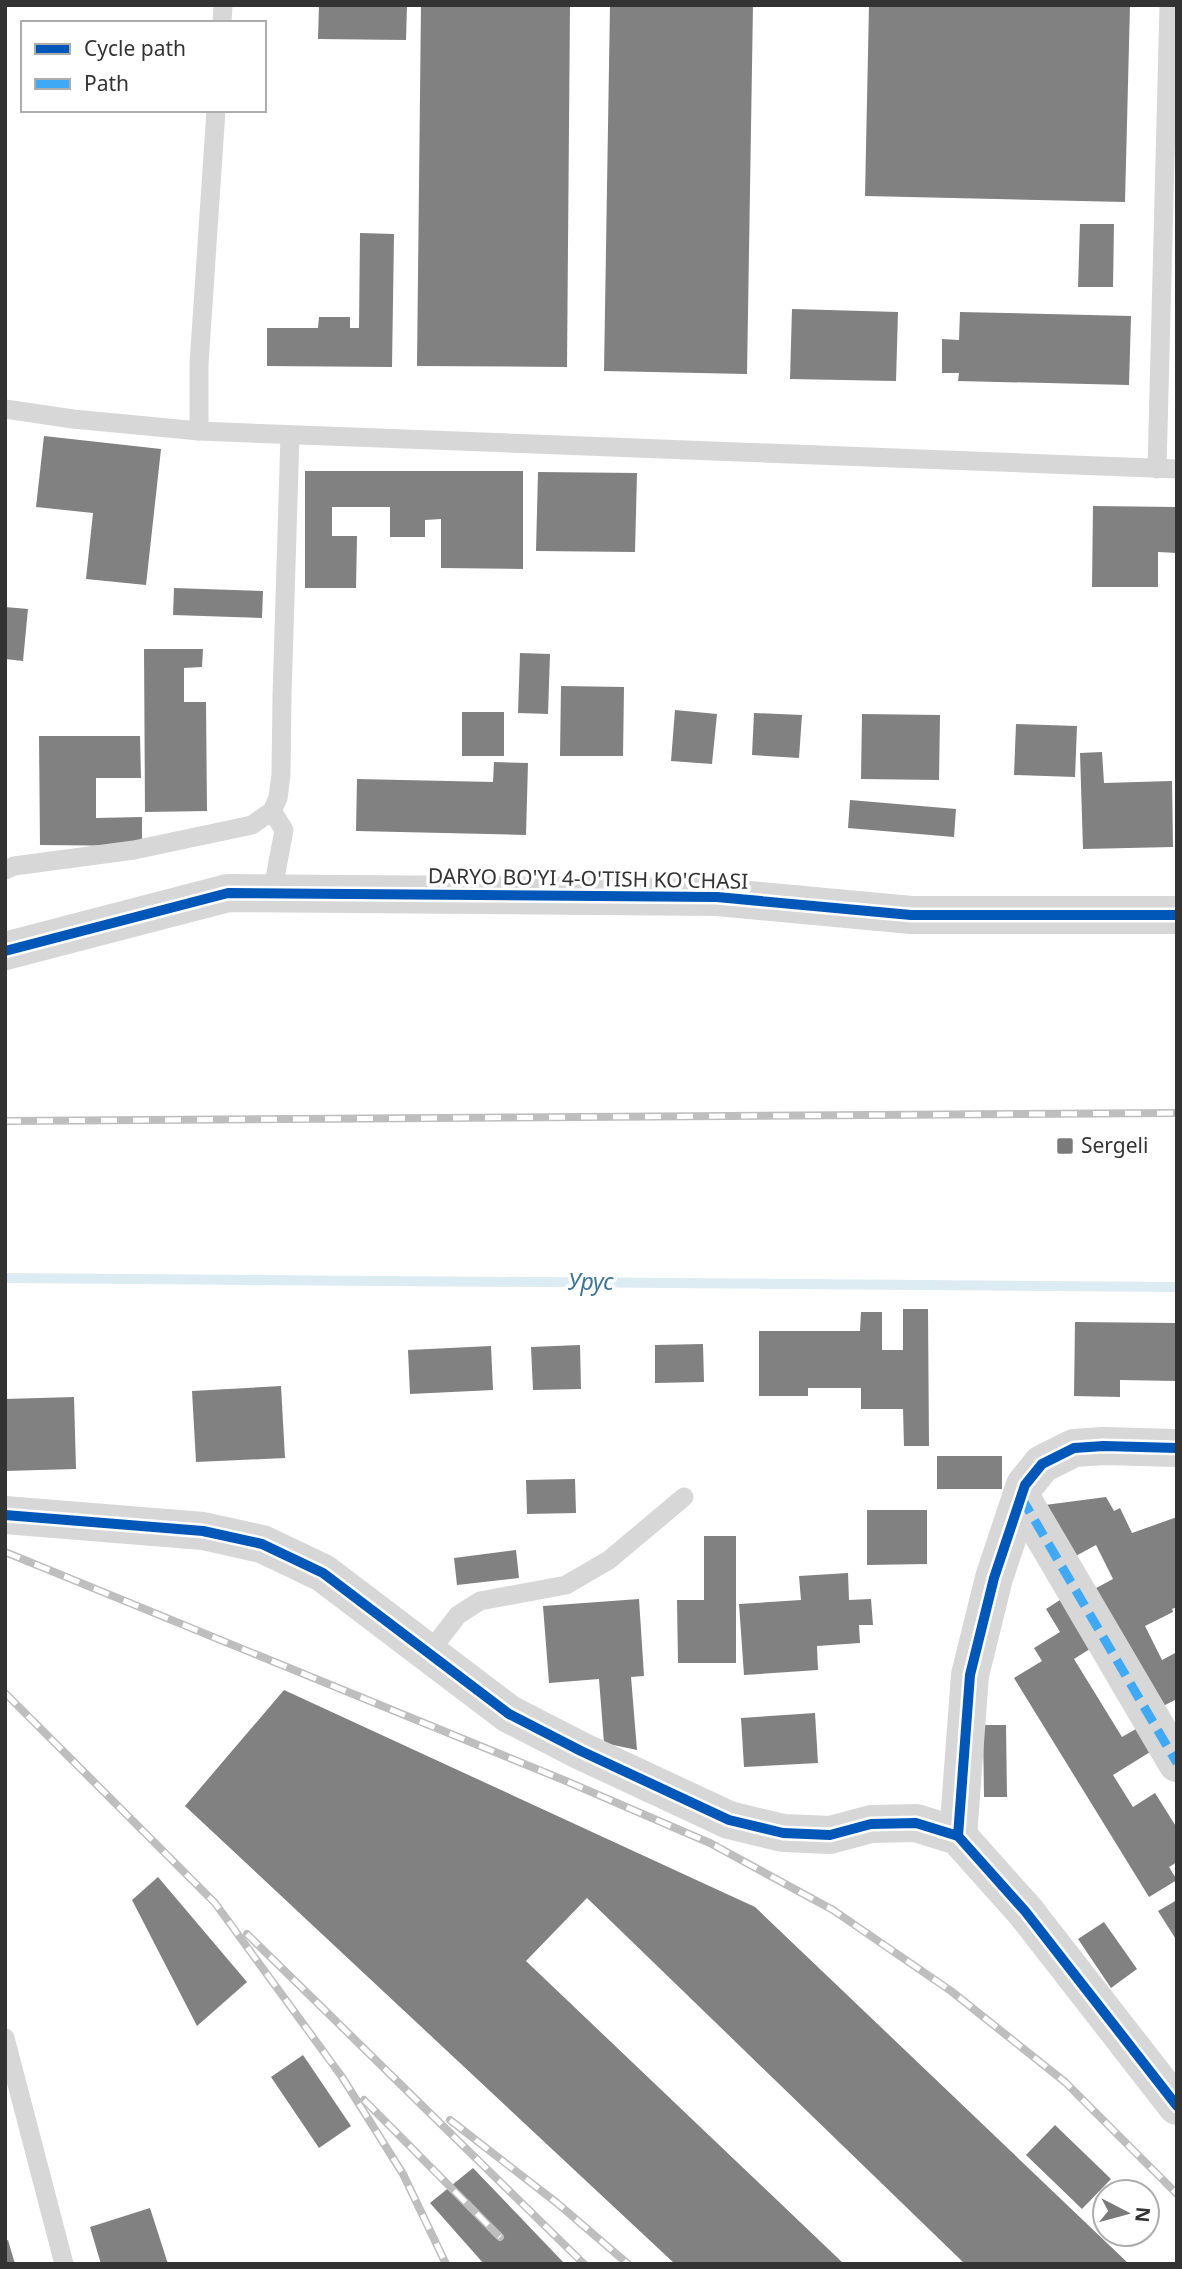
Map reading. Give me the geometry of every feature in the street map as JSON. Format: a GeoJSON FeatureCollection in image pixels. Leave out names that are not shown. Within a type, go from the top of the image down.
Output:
{"type":"FeatureCollection","features":[{"type":"Feature","properties":{"kind":"street","name":"DARYO BO'YI 4-O'TISH KO'CHASI"},"geometry":{"type":"LineString","coordinates":[[5,951],[228,893],[717,897],[911,915],[1177,915]]}},
{"type":"Feature","properties":{"kind":"street"},"geometry":{"type":"LineString","coordinates":[[958,1836],[970,1675],[994,1578],[1025,1485],[1042,1464],[1074,1448],[1177,1448]]}},
{"type":"Feature","properties":{"kind":"street"},"geometry":{"type":"LineString","coordinates":[[1021,1497],[1177,1763]]}},
{"type":"Feature","properties":{"kind":"street"},"geometry":{"type":"LineString","coordinates":[[5,1515],[203,1531],[262,1544],[323,1573],[509,1714],[729,1820],[783,1833],[830,1835],[872,1824],[916,1823],[958,1836],[1025,1911],[1177,2106]]}},
{"type":"Feature","properties":{"kind":"lane"},"geometry":{"type":"LineString","coordinates":[[1157,469],[1169,5]]}},
{"type":"Feature","properties":{"kind":"lane"},"geometry":{"type":"LineString","coordinates":[[199,431],[199,364],[216,112]]}},
{"type":"Feature","properties":{"kind":"lane"},"geometry":{"type":"LineString","coordinates":[[5,410],[199,431],[1177,469]]}},
{"type":"Feature","properties":{"kind":"lane"},"geometry":{"type":"LineString","coordinates":[[5,870],[14,866],[134,850],[252,825],[272,811],[278,798],[281,775],[290,435]]}},
{"type":"Feature","properties":{"kind":"lane"},"geometry":{"type":"LineString","coordinates":[[272,811],[284,830],[272,894]]}},
{"type":"Feature","properties":{"kind":"lane"},"geometry":{"type":"LineString","coordinates":[[428,1654],[458,1615],[480,1601],[566,1584],[609,1560],[684,1497]]}},
{"type":"Feature","properties":{"kind":"lane"},"geometry":{"type":"LineString","coordinates":[[5,2038],[64,2264]]}},
{"type":"Feature","properties":{"kind":"building"},"geometry":{"type":"Polygon","coordinates":[[[319,5],[407,5],[406,40],[318,39],[319,5]]]}},
{"type":"Feature","properties":{"kind":"building"},"geometry":{"type":"Polygon","coordinates":[[[421,5],[570,5],[567,367],[417,366],[421,5]]]}},
{"type":"Feature","properties":{"kind":"building"},"geometry":{"type":"Polygon","coordinates":[[[610,5],[753,5],[747,374],[604,371],[610,5]]]}},
{"type":"Feature","properties":{"kind":"building"},"geometry":{"type":"Polygon","coordinates":[[[869,5],[1130,5],[1125,202],[865,196],[869,5]]]}},
{"type":"Feature","properties":{"kind":"building"},"geometry":{"type":"Polygon","coordinates":[[[1080,224],[1114,224],[1113,287],[1078,287],[1080,224]]]}},
{"type":"Feature","properties":{"kind":"building"},"geometry":{"type":"Polygon","coordinates":[[[360,233],[394,234],[392,367],[267,366],[267,328],[318,328],[319,317],[350,317],[350,328],[359,328],[360,233]]]}},
{"type":"Feature","properties":{"kind":"building"},"geometry":{"type":"Polygon","coordinates":[[[792,309],[898,312],[896,381],[790,379],[792,309]]]}},
{"type":"Feature","properties":{"kind":"building"},"geometry":{"type":"Polygon","coordinates":[[[960,312],[1131,316],[1129,385],[958,381],[959,373],[942,373],[942,339],[959,340],[960,312]]]}},
{"type":"Feature","properties":{"kind":"building"},"geometry":{"type":"Polygon","coordinates":[[[44,436],[161,449],[146,585],[86,579],[93,513],[36,507],[44,436]]]}},
{"type":"Feature","properties":{"kind":"building"},"geometry":{"type":"Polygon","coordinates":[[[305,471],[523,471],[523,569],[441,568],[441,519],[425,520],[425,537],[390,537],[390,507],[332,507],[332,536],[357,536],[356,588],[305,588],[305,471]]]}},
{"type":"Feature","properties":{"kind":"building"},"geometry":{"type":"Polygon","coordinates":[[[538,472],[637,473],[635,552],[536,551],[538,472]]]}},
{"type":"Feature","properties":{"kind":"building"},"geometry":{"type":"Polygon","coordinates":[[[1093,506],[1177,507],[1177,553],[1158,552],[1158,587],[1092,587],[1093,506]]]}},
{"type":"Feature","properties":{"kind":"building"},"geometry":{"type":"Polygon","coordinates":[[[174,588],[263,591],[262,618],[173,615],[174,588]]]}},
{"type":"Feature","properties":{"kind":"building"},"geometry":{"type":"Polygon","coordinates":[[[5,607],[28,609],[23,661],[5,659],[5,607]]]}},
{"type":"Feature","properties":{"kind":"building"},"geometry":{"type":"Polygon","coordinates":[[[144,649],[203,649],[202,667],[184,668],[184,702],[206,702],[207,811],[145,812],[144,649]]]}},
{"type":"Feature","properties":{"kind":"building"},"geometry":{"type":"Polygon","coordinates":[[[520,653],[550,654],[548,714],[518,713],[520,653]]]}},
{"type":"Feature","properties":{"kind":"building"},"geometry":{"type":"Polygon","coordinates":[[[561,686],[624,687],[623,756],[560,756],[561,686]]]}},
{"type":"Feature","properties":{"kind":"building"},"geometry":{"type":"Polygon","coordinates":[[[675,710],[717,714],[712,764],[671,761],[675,710]]]}},
{"type":"Feature","properties":{"kind":"building"},"geometry":{"type":"Polygon","coordinates":[[[462,712],[504,712],[504,756],[462,756],[462,712]]]}},
{"type":"Feature","properties":{"kind":"building"},"geometry":{"type":"Polygon","coordinates":[[[754,713],[802,715],[799,758],[752,755],[754,713]]]}},
{"type":"Feature","properties":{"kind":"building"},"geometry":{"type":"Polygon","coordinates":[[[862,714],[940,715],[939,780],[861,779],[862,714]]]}},
{"type":"Feature","properties":{"kind":"building"},"geometry":{"type":"Polygon","coordinates":[[[1016,724],[1077,726],[1075,777],[1014,775],[1016,724]]]}},
{"type":"Feature","properties":{"kind":"building"},"geometry":{"type":"Polygon","coordinates":[[[39,736],[140,736],[141,778],[96,778],[96,818],[142,817],[142,846],[40,845],[39,736]]]}},
{"type":"Feature","properties":{"kind":"building"},"geometry":{"type":"Polygon","coordinates":[[[1102,752],[1104,783],[1172,781],[1173,847],[1083,849],[1080,753],[1102,752]]]}},
{"type":"Feature","properties":{"kind":"building"},"geometry":{"type":"Polygon","coordinates":[[[494,762],[528,763],[526,835],[356,831],[357,779],[493,782],[494,762]]]}},
{"type":"Feature","properties":{"kind":"building"},"geometry":{"type":"Polygon","coordinates":[[[850,800],[956,809],[954,837],[848,828],[850,800]]]}},
{"type":"Feature","properties":{"kind":"building"},"geometry":{"type":"Polygon","coordinates":[[[903,1309],[928,1309],[929,1446],[904,1446],[903,1409],[861,1409],[861,1388],[808,1388],[808,1396],[759,1396],[759,1331],[860,1331],[861,1312],[882,1312],[882,1350],[903,1350],[903,1309]]]}},
{"type":"Feature","properties":{"kind":"building"},"geometry":{"type":"Polygon","coordinates":[[[1075,1322],[1177,1323],[1177,1381],[1120,1380],[1120,1397],[1074,1396],[1075,1322]]]}},
{"type":"Feature","properties":{"kind":"building"},"geometry":{"type":"Polygon","coordinates":[[[703,1344],[704,1382],[655,1383],[655,1345],[703,1344]]]}},
{"type":"Feature","properties":{"kind":"building"},"geometry":{"type":"Polygon","coordinates":[[[580,1345],[581,1389],[533,1390],[531,1347],[580,1345]]]}},
{"type":"Feature","properties":{"kind":"building"},"geometry":{"type":"Polygon","coordinates":[[[491,1346],[493,1390],[410,1394],[408,1350],[491,1346]]]}},
{"type":"Feature","properties":{"kind":"building"},"geometry":{"type":"Polygon","coordinates":[[[281,1386],[285,1458],[196,1462],[192,1391],[281,1386]]]}},
{"type":"Feature","properties":{"kind":"building"},"geometry":{"type":"Polygon","coordinates":[[[74,1397],[76,1469],[5,1471],[5,1399],[74,1397]]]}},
{"type":"Feature","properties":{"kind":"building"},"geometry":{"type":"Polygon","coordinates":[[[937,1456],[1002,1456],[1002,1489],[937,1489],[937,1456]]]}},
{"type":"Feature","properties":{"kind":"building"},"geometry":{"type":"Polygon","coordinates":[[[575,1479],[576,1513],[527,1514],[526,1480],[575,1479]]]}},
{"type":"Feature","properties":{"kind":"building"},"geometry":{"type":"Polygon","coordinates":[[[1106,1497],[1114,1511],[1120,1508],[1132,1533],[1177,1517],[1177,1607],[1172,1609],[1173,1612],[1145,1626],[1162,1660],[1177,1652],[1177,1699],[1153,1711],[1087,1593],[1113,1579],[1096,1545],[1072,1558],[1045,1505],[1106,1497]]]}},
{"type":"Feature","properties":{"kind":"building"},"geometry":{"type":"Polygon","coordinates":[[[867,1510],[927,1510],[927,1564],[867,1565],[867,1510]]]}},
{"type":"Feature","properties":{"kind":"building"},"geometry":{"type":"Polygon","coordinates":[[[704,1536],[736,1536],[736,1663],[678,1663],[677,1600],[704,1600],[704,1536]]]}},
{"type":"Feature","properties":{"kind":"building"},"geometry":{"type":"Polygon","coordinates":[[[516,1550],[519,1578],[457,1585],[454,1558],[516,1550]]]}},
{"type":"Feature","properties":{"kind":"building"},"geometry":{"type":"Polygon","coordinates":[[[848,1573],[849,1600],[871,1599],[873,1625],[859,1625],[860,1643],[817,1646],[818,1670],[744,1675],[739,1604],[801,1600],[799,1576],[848,1573]]]}},
{"type":"Feature","properties":{"kind":"building"},"geometry":{"type":"Polygon","coordinates":[[[1063,1598],[1093,1647],[1074,1659],[1122,1737],[1141,1726],[1155,1749],[1113,1775],[1133,1807],[1155,1793],[1177,1828],[1177,1862],[1169,1867],[1177,1880],[1149,1897],[1014,1678],[1042,1661],[1034,1648],[1060,1632],[1046,1609],[1063,1598]]]}},
{"type":"Feature","properties":{"kind":"building"},"geometry":{"type":"Polygon","coordinates":[[[639,1599],[644,1676],[631,1677],[637,1750],[604,1743],[599,1679],[549,1683],[543,1606],[639,1599]]]}},
{"type":"Feature","properties":{"kind":"building"},"geometry":{"type":"Polygon","coordinates":[[[284,1690],[755,1907],[1091,2228],[1091,2248],[1112,2248],[1129,2264],[965,2264],[587,1898],[526,1961],[844,2264],[675,2264],[185,1806],[284,1690]]]}},
{"type":"Feature","properties":{"kind":"building"},"geometry":{"type":"Polygon","coordinates":[[[815,1713],[818,1763],[744,1767],[741,1718],[815,1713]]]}},
{"type":"Feature","properties":{"kind":"building"},"geometry":{"type":"Polygon","coordinates":[[[983,1725],[1006,1725],[1007,1797],[984,1797],[983,1725]]]}},
{"type":"Feature","properties":{"kind":"building"},"geometry":{"type":"Polygon","coordinates":[[[158,1877],[247,1982],[197,2026],[132,1900],[158,1877]]]}},
{"type":"Feature","properties":{"kind":"building"},"geometry":{"type":"Polygon","coordinates":[[[1177,1900],[1177,1941],[1158,1911],[1177,1900]]]}},
{"type":"Feature","properties":{"kind":"building"},"geometry":{"type":"Polygon","coordinates":[[[1104,1922],[1137,1969],[1111,1988],[1078,1939],[1104,1922]]]}},
{"type":"Feature","properties":{"kind":"building"},"geometry":{"type":"Polygon","coordinates":[[[303,2055],[351,2126],[319,2148],[271,2077],[303,2055]]]}},
{"type":"Feature","properties":{"kind":"building"},"geometry":{"type":"Polygon","coordinates":[[[1055,2125],[1110,2178],[1091,2178],[1091,2200],[1082,2209],[1026,2155],[1055,2125]]]}},
{"type":"Feature","properties":{"kind":"building"},"geometry":{"type":"Polygon","coordinates":[[[473,2168],[565,2264],[484,2264],[430,2203],[473,2168]]]}},
{"type":"Feature","properties":{"kind":"building"},"geometry":{"type":"Polygon","coordinates":[[[150,2208],[168,2264],[101,2264],[90,2227],[150,2208]]]}},
{"type":"Feature","properties":{"kind":"building"},"geometry":{"type":"Polygon","coordinates":[[[8,2240],[15,2264],[5,2264],[5,2241],[8,2240]]]}},
{"type":"Feature","properties":{"kind":"waterway","name":"Урус"},"geometry":{"type":"LineString","coordinates":[[5,1278],[1177,1287]]}},
{"type":"Feature","properties":{"kind":"railway"},"geometry":{"type":"LineString","coordinates":[[5,1121],[1177,1113]]}},
{"type":"Feature","properties":{"kind":"railway"},"geometry":{"type":"LineString","coordinates":[[5,1552],[566,1781],[710,1843],[833,1910],[951,1991],[1065,2082],[1177,2194]]}},
{"type":"Feature","properties":{"kind":"railway"},"geometry":{"type":"LineString","coordinates":[[5,1693],[215,1903],[342,2077],[403,2174],[446,2264]]}},
{"type":"Feature","properties":{"kind":"railway"},"geometry":{"type":"LineString","coordinates":[[247,1934],[584,2264]]}},
{"type":"Feature","properties":{"kind":"railway"},"geometry":{"type":"LineString","coordinates":[[364,2100],[500,2237]]}},
{"type":"Feature","properties":{"kind":"railway"},"geometry":{"type":"LineString","coordinates":[[450,2120],[557,2203],[628,2264]]}},
{"type":"Feature","properties":{"kind":"marked path"},"geometry":{"type":"LineString","coordinates":[[1021,1497],[1177,1763]]}},
{"type":"Feature","properties":{"kind":"cycle path"},"geometry":{"type":"LineString","coordinates":[[5,951],[228,893],[717,897],[911,915],[1177,915]]}},
{"type":"Feature","properties":{"kind":"cycle path"},"geometry":{"type":"LineString","coordinates":[[958,1836],[970,1675],[994,1578],[1025,1485],[1042,1464],[1074,1448],[1177,1448]]}},
{"type":"Feature","properties":{"kind":"cycle path"},"geometry":{"type":"LineString","coordinates":[[5,1515],[203,1531],[262,1544],[323,1573],[509,1714],[729,1820],[783,1833],[830,1835],[871,1824],[916,1823],[958,1836],[1025,1911],[1177,2106]]}},
{"type":"Feature","properties":{"kind":"place","name":"Sergeli"},"geometry":{"type":"Point","coordinates":[1065,1146]}}]}
